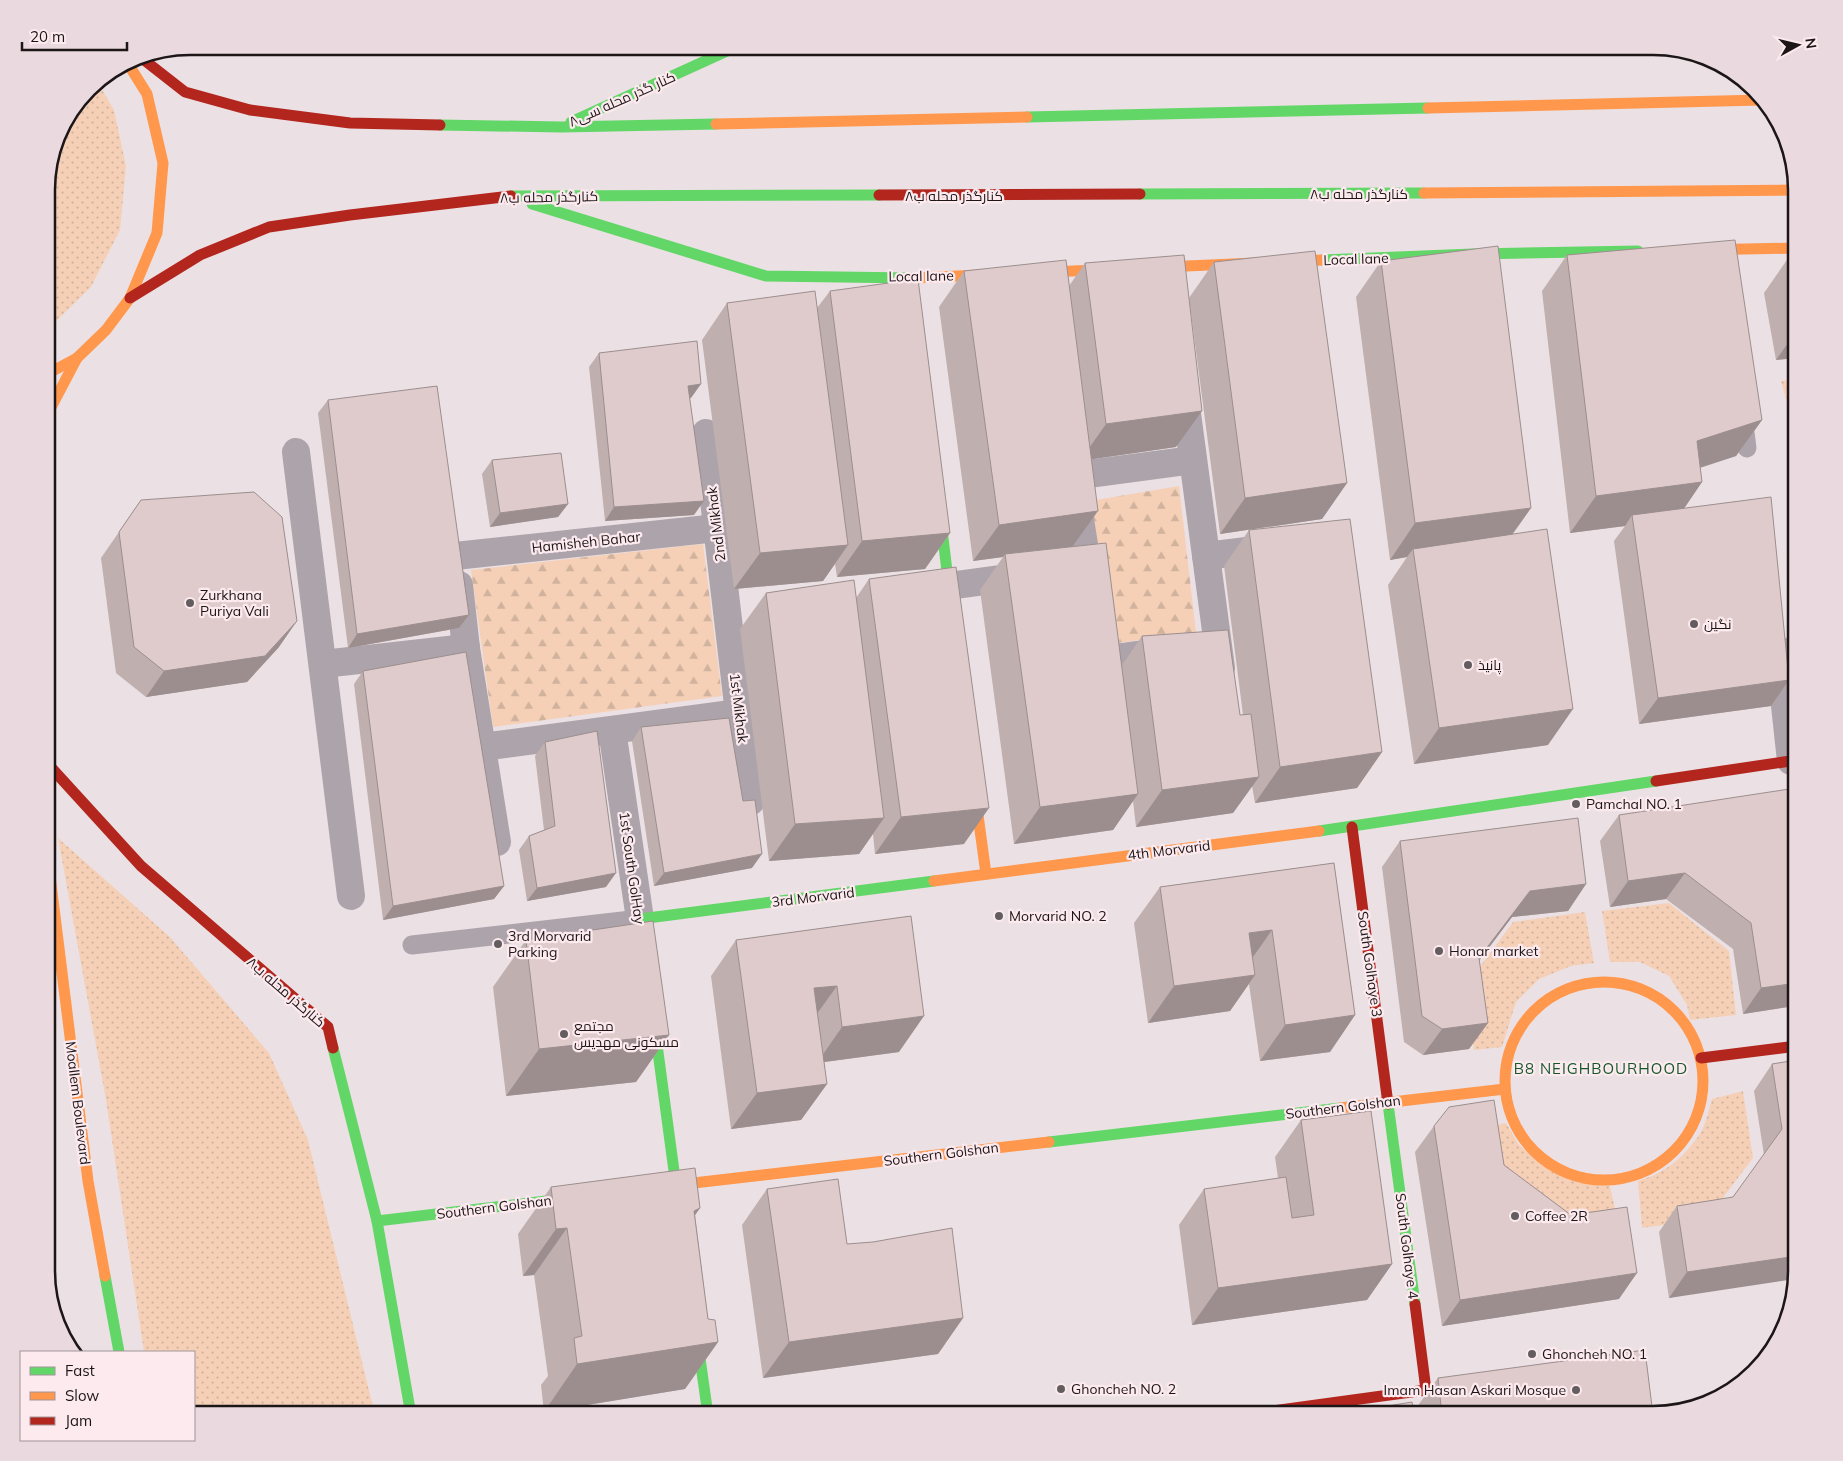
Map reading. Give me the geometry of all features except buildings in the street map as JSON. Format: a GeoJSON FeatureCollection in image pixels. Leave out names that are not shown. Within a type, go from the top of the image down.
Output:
{"type":"FeatureCollection","features":[{"type":"Feature","properties":{"kind":"street","name":"کنار گذر محله سی۸"},"geometry":{"type":"LineString","coordinates":[[561,126],[718,55]]}},
{"type":"Feature","properties":{"kind":"street"},"geometry":{"type":"LineString","coordinates":[[147,62],[186,92],[250,110],[350,124],[561,126],[1753,100]]}},
{"type":"Feature","properties":{"kind":"street"},"geometry":{"type":"LineString","coordinates":[[55,370],[77,358],[106,330],[130,298],[157,233],[163,163],[147,94],[131,69]]}},
{"type":"Feature","properties":{"kind":"street","name":"کنارگذر محله ب۸"},"geometry":{"type":"LineString","coordinates":[[130,298],[200,254],[269,227],[507,196],[1604,193],[1788,190]]}},
{"type":"Feature","properties":{"kind":"street","name":"Local lane"},"geometry":{"type":"LineString","coordinates":[[507,196],[766,276],[914,282],[1474,254],[1652,251]]}},
{"type":"Feature","properties":{"kind":"street"},"geometry":{"type":"LineString","coordinates":[[1682,251],[1788,248]]}},
{"type":"Feature","properties":{"kind":"street"},"geometry":{"type":"LineString","coordinates":[[55,400],[77,358]]}},
{"type":"Feature","properties":{"kind":"street"},"geometry":{"type":"LineString","coordinates":[[1183,380],[1206,556],[1201,646],[1224,692]]}},
{"type":"Feature","properties":{"kind":"street","name":"2nd Mikhak"},"geometry":{"type":"LineString","coordinates":[[706,433],[727,616]]}},
{"type":"Feature","properties":{"kind":"street"},"geometry":{"type":"LineString","coordinates":[[296,452],[351,896]]}},
{"type":"Feature","properties":{"kind":"street"},"geometry":{"type":"LineString","coordinates":[[1193,460],[1073,476],[1088,567],[1100,660],[1201,646]]}},
{"type":"Feature","properties":{"kind":"street"},"geometry":{"type":"LineString","coordinates":[[938,489],[952,615]]}},
{"type":"Feature","properties":{"kind":"street","name":"Hamisheh Bahar"},"geometry":{"type":"LineString","coordinates":[[466,648],[454,543],[717,528]]}},
{"type":"Feature","properties":{"kind":"street"},"geometry":{"type":"LineString","coordinates":[[1206,556],[1295,545]]}},
{"type":"Feature","properties":{"kind":"street"},"geometry":{"type":"LineString","coordinates":[[900,593],[1088,567]]}},
{"type":"Feature","properties":{"kind":"street"},"geometry":{"type":"LineString","coordinates":[[727,616],[756,612]]}},
{"type":"Feature","properties":{"kind":"street","name":"1st Mikhak"},"geometry":{"type":"LineString","coordinates":[[727,616],[751,801]]}},
{"type":"Feature","properties":{"kind":"street"},"geometry":{"type":"LineString","coordinates":[[1776,625],[1788,715]]}},
{"type":"Feature","properties":{"kind":"street"},"geometry":{"type":"LineString","coordinates":[[323,664],[466,648],[497,842]]}},
{"type":"Feature","properties":{"kind":"street"},"geometry":{"type":"LineString","coordinates":[[482,747],[739,714]]}},
{"type":"Feature","properties":{"kind":"street","name":"1st South GolHay"},"geometry":{"type":"LineString","coordinates":[[612,730],[646,968]]}},
{"type":"Feature","properties":{"kind":"street","name":"4th Morvarid"},"geometry":{"type":"LineString","coordinates":[[986,874],[1352,826],[1788,761]]}},
{"type":"Feature","properties":{"kind":"street","name":"کنارگذر محله ب۸"},"geometry":{"type":"LineString","coordinates":[[55,773],[140,866],[328,1027],[377,1221],[409,1406]]}},
{"type":"Feature","properties":{"kind":"street"},"geometry":{"type":"LineString","coordinates":[[973,778],[986,874]]}},
{"type":"Feature","properties":{"kind":"street","name":"South Golhaye 3"},"geometry":{"type":"LineString","coordinates":[[1352,826],[1388,1101]]}},
{"type":"Feature","properties":{"kind":"street","name":"3rd Morvarid"},"geometry":{"type":"LineString","coordinates":[[640,919],[986,874]]}},
{"type":"Feature","properties":{"kind":"street","name":"Moallem Boulevard"},"geometry":{"type":"LineString","coordinates":[[55,922],[88,1181],[119,1351]]}},
{"type":"Feature","properties":{"kind":"street"},"geometry":{"type":"LineString","coordinates":[[1608,980],[1640,987],[1668,1004],[1689,1029],[1701,1058],[1704,1093],[1694,1125],[1675,1152],[1648,1171],[1616,1180],[1583,1179],[1552,1166],[1527,1145],[1510,1116],[1505,1089],[1508,1051],[1523,1022],[1546,998],[1576,984],[1608,980]]}},
{"type":"Feature","properties":{"kind":"street"},"geometry":{"type":"LineString","coordinates":[[652,1008],[681,1223]]}},
{"type":"Feature","properties":{"kind":"street"},"geometry":{"type":"LineString","coordinates":[[1701,1058],[1788,1047]]}},
{"type":"Feature","properties":{"kind":"street","name":"Southern Golshan"},"geometry":{"type":"LineString","coordinates":[[646,1189],[1388,1101],[1505,1089]]}},
{"type":"Feature","properties":{"kind":"street","name":"South Golhaye 4"},"geometry":{"type":"LineString","coordinates":[[1309,1406],[1426,1390],[1388,1101]]}},
{"type":"Feature","properties":{"kind":"street","name":"Southern Golshan"},"geometry":{"type":"LineString","coordinates":[[377,1221],[586,1196]]}},
{"type":"Feature","properties":{"kind":"street"},"geometry":{"type":"LineString","coordinates":[[695,1319],[707,1406]]}},
{"type":"Feature","properties":{"kind":"lane"},"geometry":{"type":"LineString","coordinates":[[1721,250],[1724,269]]}},
{"type":"Feature","properties":{"kind":"lane"},"geometry":{"type":"LineString","coordinates":[[1741,401],[1748,448]]}},
{"type":"Feature","properties":{"kind":"lane"},"geometry":{"type":"LineString","coordinates":[[412,945],[640,919]]}},
{"type":"Feature","properties":{"kind":"green space"},"geometry":{"type":"Polygon","coordinates":[[[101,89],[114,110],[126,166],[120,230],[91,287],[55,322],[56,172],[69,130],[83,108],[101,89]]]}},
{"type":"Feature","properties":{"kind":"green space"},"geometry":{"type":"Polygon","coordinates":[[[1788,380],[1788,407],[1781,381],[1788,380]]]}},
{"type":"Feature","properties":{"kind":"green space"},"geometry":{"type":"Polygon","coordinates":[[[1179,486],[1196,632],[1110,644],[1090,501],[1179,486]]]}},
{"type":"Feature","properties":{"kind":"green space"},"geometry":{"type":"Polygon","coordinates":[[[703,544],[722,696],[493,727],[471,570],[703,544]]]}},
{"type":"Feature","properties":{"kind":"green space"},"geometry":{"type":"Polygon","coordinates":[[[58,838],[170,937],[269,1053],[308,1140],[373,1406],[195,1406],[195,1351],[144,1351],[106,1100],[58,838]]]}},
{"type":"Feature","properties":{"kind":"green space"},"geometry":{"type":"Polygon","coordinates":[[[1669,903],[1729,951],[1736,1015],[1690,1020],[1687,1005],[1669,976],[1640,962],[1610,962],[1602,911],[1669,903]]]}},
{"type":"Feature","properties":{"kind":"green space"},"geometry":{"type":"Polygon","coordinates":[[[1585,912],[1594,963],[1571,966],[1539,979],[1516,1002],[1502,1047],[1474,1050],[1464,988],[1513,922],[1585,912]]]}},
{"type":"Feature","properties":{"kind":"green space"},"geometry":{"type":"Polygon","coordinates":[[[1743,1091],[1753,1158],[1707,1219],[1642,1228],[1638,1181],[1665,1169],[1688,1149],[1703,1128],[1712,1099],[1743,1091]]]}},
{"type":"Feature","properties":{"kind":"green space"},"geometry":{"type":"Polygon","coordinates":[[[1506,1123],[1519,1145],[1546,1166],[1579,1182],[1609,1183],[1619,1225],[1552,1237],[1490,1193],[1479,1129],[1506,1123]]]}},
{"type":"Feature","properties":{"kind":"traffic: fast"},"geometry":{"type":"LineString","coordinates":[[571,122],[718,55]]}},
{"type":"Feature","properties":{"kind":"traffic: fast"},"geometry":{"type":"LineString","coordinates":[[1027,117],[1428,108]]}},
{"type":"Feature","properties":{"kind":"traffic: fast"},"geometry":{"type":"LineString","coordinates":[[440,125],[561,127],[716,124]]}},
{"type":"Feature","properties":{"kind":"traffic: fast"},"geometry":{"type":"LineString","coordinates":[[1140,194],[1424,193]]}},
{"type":"Feature","properties":{"kind":"traffic: fast"},"geometry":{"type":"LineString","coordinates":[[511,196],[879,195]]}},
{"type":"Feature","properties":{"kind":"traffic: fast"},"geometry":{"type":"LineString","coordinates":[[532,204],[766,276],[913,278]]}},
{"type":"Feature","properties":{"kind":"traffic: fast"},"geometry":{"type":"LineString","coordinates":[[1322,260],[1473,254],[1638,251]]}},
{"type":"Feature","properties":{"kind":"traffic: fast"},"geometry":{"type":"LineString","coordinates":[[939,505],[951,604]]}},
{"type":"Feature","properties":{"kind":"traffic: fast"},"geometry":{"type":"LineString","coordinates":[[1319,831],[1656,781]]}},
{"type":"Feature","properties":{"kind":"traffic: fast"},"geometry":{"type":"LineString","coordinates":[[645,960],[640,919],[934,881]]}},
{"type":"Feature","properties":{"kind":"traffic: fast"},"geometry":{"type":"LineString","coordinates":[[653,1015],[679,1208]]}},
{"type":"Feature","properties":{"kind":"traffic: fast"},"geometry":{"type":"LineString","coordinates":[[333,1048],[377,1221],[409,1406]]}},
{"type":"Feature","properties":{"kind":"traffic: fast"},"geometry":{"type":"LineString","coordinates":[[1388,1104],[1415,1304]]}},
{"type":"Feature","properties":{"kind":"traffic: fast"},"geometry":{"type":"LineString","coordinates":[[1049,1142],[1340,1108]]}},
{"type":"Feature","properties":{"kind":"traffic: fast"},"geometry":{"type":"LineString","coordinates":[[377,1221],[579,1197]]}},
{"type":"Feature","properties":{"kind":"traffic: fast"},"geometry":{"type":"LineString","coordinates":[[105,1276],[119,1351]]}},
{"type":"Feature","properties":{"kind":"traffic: fast"},"geometry":{"type":"LineString","coordinates":[[696,1330],[707,1406]]}},
{"type":"Feature","properties":{"kind":"traffic: slow"},"geometry":{"type":"LineString","coordinates":[[55,370],[77,358],[106,330],[130,298],[157,233],[163,163],[147,94],[131,69]]}},
{"type":"Feature","properties":{"kind":"traffic: slow"},"geometry":{"type":"LineString","coordinates":[[1428,108],[1753,100]]}},
{"type":"Feature","properties":{"kind":"traffic: slow"},"geometry":{"type":"LineString","coordinates":[[716,124],[1027,117]]}},
{"type":"Feature","properties":{"kind":"traffic: slow"},"geometry":{"type":"LineString","coordinates":[[1424,193],[1788,190]]}},
{"type":"Feature","properties":{"kind":"traffic: slow"},"geometry":{"type":"LineString","coordinates":[[1698,250],[1788,248]]}},
{"type":"Feature","properties":{"kind":"traffic: slow"},"geometry":{"type":"LineString","coordinates":[[913,278],[1322,260]]}},
{"type":"Feature","properties":{"kind":"traffic: slow"},"geometry":{"type":"LineString","coordinates":[[55,400],[77,358]]}},
{"type":"Feature","properties":{"kind":"traffic: slow"},"geometry":{"type":"LineString","coordinates":[[974,786],[986,874]]}},
{"type":"Feature","properties":{"kind":"traffic: slow"},"geometry":{"type":"LineString","coordinates":[[934,881],[1319,831]]}},
{"type":"Feature","properties":{"kind":"traffic: slow"},"geometry":{"type":"LineString","coordinates":[[55,916],[88,1181],[105,1276]]}},
{"type":"Feature","properties":{"kind":"traffic: slow"},"geometry":{"type":"LineString","coordinates":[[1594,982],[1614,982],[1633,986],[1651,993],[1667,1004],[1681,1018],[1696,1043],[1703,1071],[1703,1081],[1699,1110],[1692,1128],[1681,1144],[1667,1158],[1651,1169],[1633,1176],[1614,1180],[1594,1180],[1575,1176],[1557,1169],[1541,1158],[1527,1144],[1516,1128],[1509,1110],[1505,1091],[1505,1071],[1509,1052],[1516,1034],[1527,1018],[1541,1004],[1557,993],[1575,986],[1594,982]]}},
{"type":"Feature","properties":{"kind":"traffic: slow"},"geometry":{"type":"LineString","coordinates":[[1340,1108],[1505,1089]]}},
{"type":"Feature","properties":{"kind":"traffic: slow"},"geometry":{"type":"LineString","coordinates":[[659,1187],[1049,1142]]}},
{"type":"Feature","properties":{"kind":"traffic: jam"},"geometry":{"type":"LineString","coordinates":[[147,62],[185,92],[250,110],[350,123],[440,125]]}},
{"type":"Feature","properties":{"kind":"traffic: jam"},"geometry":{"type":"LineString","coordinates":[[879,195],[1140,194]]}},
{"type":"Feature","properties":{"kind":"traffic: jam"},"geometry":{"type":"LineString","coordinates":[[130,298],[200,255],[269,227],[350,215],[511,196]]}},
{"type":"Feature","properties":{"kind":"traffic: jam"},"geometry":{"type":"LineString","coordinates":[[1656,781],[1788,761]]}},
{"type":"Feature","properties":{"kind":"traffic: jam"},"geometry":{"type":"LineString","coordinates":[[55,772],[141,866],[328,1027],[333,1048]]}},
{"type":"Feature","properties":{"kind":"traffic: jam"},"geometry":{"type":"LineString","coordinates":[[1352,827],[1388,1104]]}},
{"type":"Feature","properties":{"kind":"traffic: jam"},"geometry":{"type":"LineString","coordinates":[[1701,1058],[1788,1047]]}},
{"type":"Feature","properties":{"kind":"traffic: jam"},"geometry":{"type":"LineString","coordinates":[[1309,1406],[1426,1390],[1415,1304]]}},
{"type":"Feature","properties":{"kind":"place","name":"Zurkhana Puriya Vali"},"geometry":{"type":"Point","coordinates":[190,603]}},
{"type":"Feature","properties":{"kind":"place","name":"نگین"},"geometry":{"type":"Point","coordinates":[1694,624]}},
{"type":"Feature","properties":{"kind":"place","name":"پانیذ"},"geometry":{"type":"Point","coordinates":[1468,665]}},
{"type":"Feature","properties":{"kind":"place","name":"Pamchal NO. 1"},"geometry":{"type":"Point","coordinates":[1576,804]}},
{"type":"Feature","properties":{"kind":"place","name":"Morvarid NO. 2"},"geometry":{"type":"Point","coordinates":[999,916]}},
{"type":"Feature","properties":{"kind":"place","name":"3rd Morvarid Parking"},"geometry":{"type":"Point","coordinates":[498,944]}},
{"type":"Feature","properties":{"kind":"place","name":"Honar market"},"geometry":{"type":"Point","coordinates":[1439,951]}},
{"type":"Feature","properties":{"kind":"place","name":"مجتمع مسکونی مهدیس"},"geometry":{"type":"Point","coordinates":[564,1034]}},
{"type":"Feature","properties":{"kind":"place","name":"Coffee 2R"},"geometry":{"type":"Point","coordinates":[1515,1216]}},
{"type":"Feature","properties":{"kind":"place","name":"Ghoncheh NO. 1"},"geometry":{"type":"Point","coordinates":[1532,1354]}},
{"type":"Feature","properties":{"kind":"place","name":"Ghoncheh NO. 2"},"geometry":{"type":"Point","coordinates":[1061,1389]}},
{"type":"Feature","properties":{"kind":"place","name":"Imam Hasan Askari Mosque"},"geometry":{"type":"Point","coordinates":[1576,1390]}},
{"type":"Feature","properties":{"kind":"district","name":"B8 NEIGHBOURHOOD"},"geometry":{"type":"Point","coordinates":[1601,1068]}}]}
